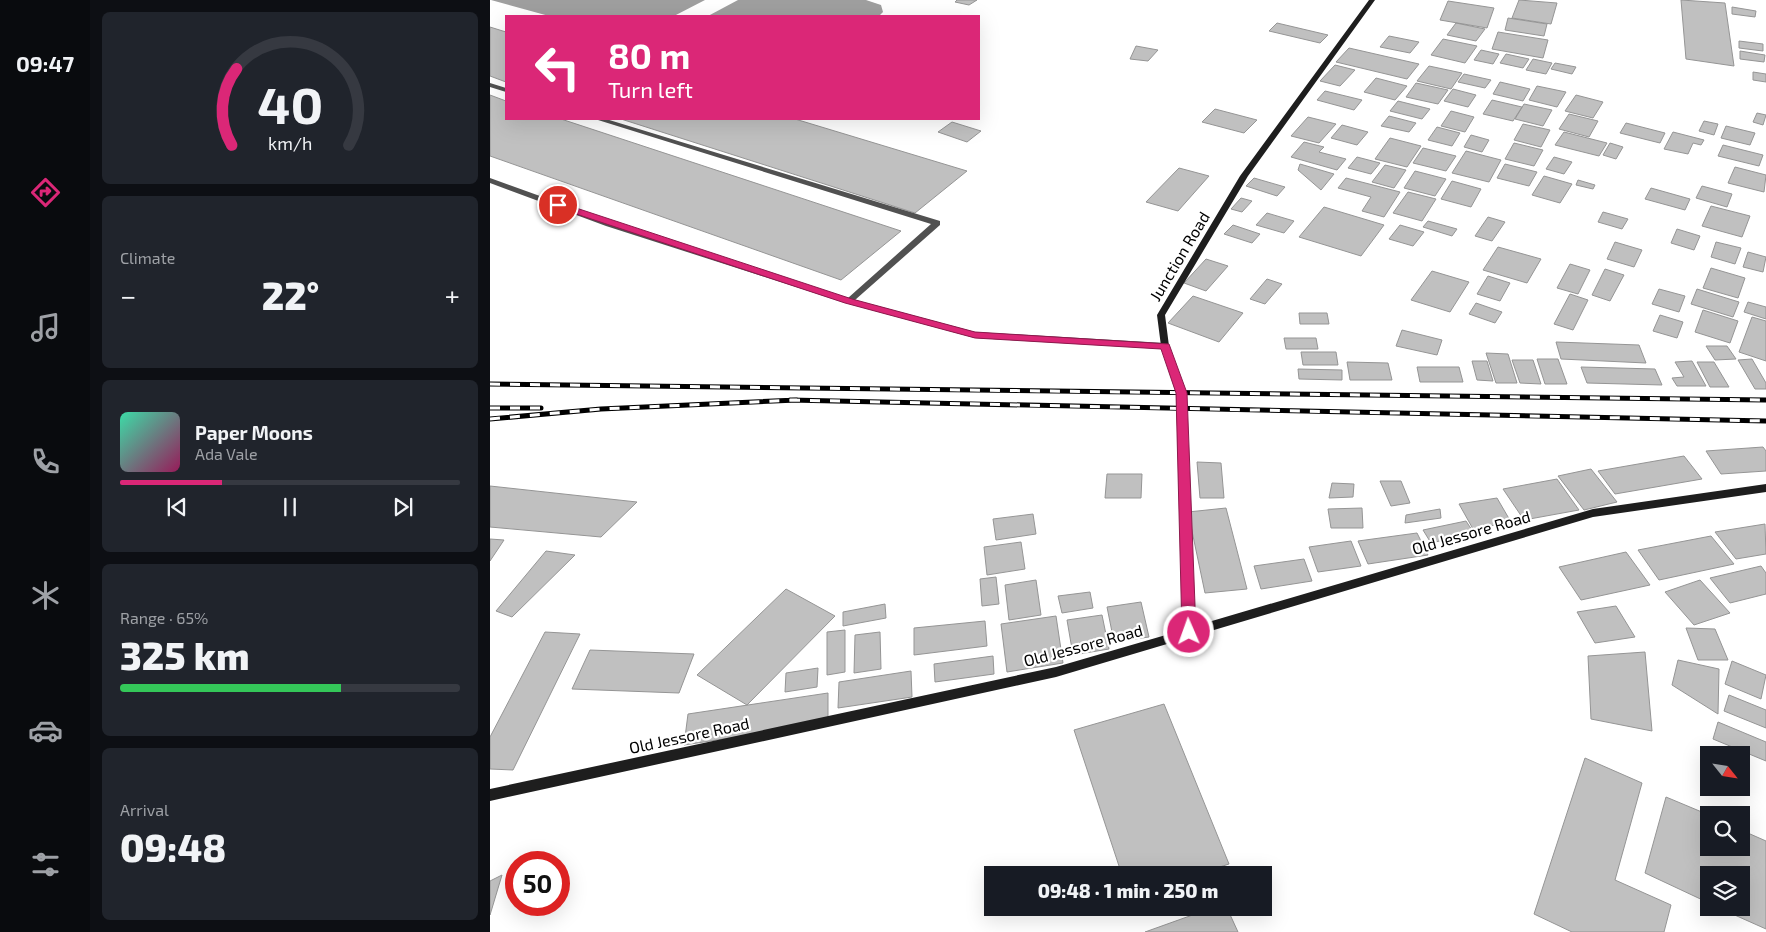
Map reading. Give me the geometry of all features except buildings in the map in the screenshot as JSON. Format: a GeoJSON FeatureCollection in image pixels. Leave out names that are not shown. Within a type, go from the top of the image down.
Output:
{"type":"FeatureCollection","features":[{"type":"Feature","properties":{"kind":"main road","name":"Junction Road"},"geometry":{"type":"LineString","coordinates":[[1189,632],[1181,393],[1165,346],[1161,315],[1244,176],[1372,0]]}},
{"type":"Feature","properties":{"kind":"main road","name":"Old Jessore Road"},"geometry":{"type":"LineString","coordinates":[[490,795],[1056,672],[1593,513],[1766,488]]}},
{"type":"Feature","properties":{"kind":"lane"},"geometry":{"type":"LineString","coordinates":[[490,85],[505,90]]}},
{"type":"Feature","properties":{"kind":"lane"},"geometry":{"type":"LineString","coordinates":[[603,120],[937,223],[849,301]]}},
{"type":"Feature","properties":{"kind":"lane"},"geometry":{"type":"LineString","coordinates":[[490,180],[609,224],[849,301],[975,335],[1165,346]]}},
{"type":"Feature","properties":{"kind":"shaded area"},"geometry":{"type":"Polygon","coordinates":[[[491,0],[705,0],[676,15],[545,15],[491,0]]]}},
{"type":"Feature","properties":{"kind":"shaded area"},"geometry":{"type":"Polygon","coordinates":[[[738,0],[866,0],[881,5],[883,12],[880,15],[710,15],[738,0]]]}},
{"type":"Feature","properties":{"kind":"railway"},"geometry":{"type":"LineString","coordinates":[[490,384],[1766,400]]}},
{"type":"Feature","properties":{"kind":"railway"},"geometry":{"type":"LineString","coordinates":[[790,400],[795,400]]}},
{"type":"Feature","properties":{"kind":"railway"},"geometry":{"type":"LineString","coordinates":[[490,419],[601,409],[795,400]]}},
{"type":"Feature","properties":{"kind":"railway"},"geometry":{"type":"LineString","coordinates":[[795,400],[1766,421]]}},
{"type":"Feature","properties":{"kind":"railway"},"geometry":{"type":"LineString","coordinates":[[490,408],[541,408]]}},
{"type":"Feature","properties":{"kind":"route"},"geometry":{"type":"LineString","coordinates":[[558,205],[609,224],[849,301],[975,335],[1165,346],[1181,393],[1189,632]]}}]}
